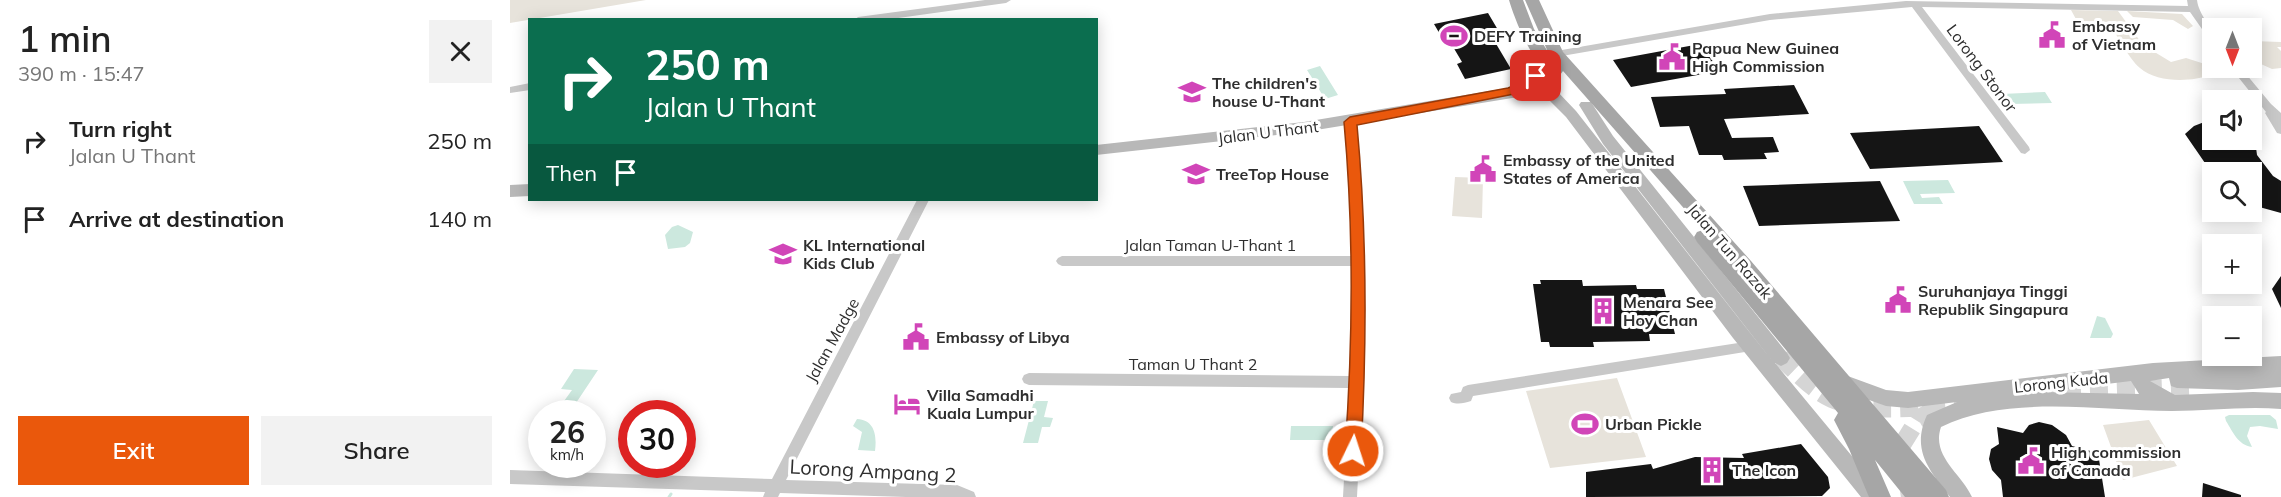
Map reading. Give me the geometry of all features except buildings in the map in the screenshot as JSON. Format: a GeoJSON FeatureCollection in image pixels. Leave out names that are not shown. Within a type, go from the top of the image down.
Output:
{"type":"FeatureCollection","features":[{"type":"Feature","properties":{"kind":"main road","name":"Jalan Tun Razak"},"geometry":{"type":"LineString","coordinates":[[1516,0],[1520,14],[1549,55],[1579,109],[1812,366],[1918,497]]}},
{"type":"Feature","properties":{"kind":"main road","name":"Jalan Tun Razak"},"geometry":{"type":"LineString","coordinates":[[1532,0],[1549,55],[1845,383],[1938,497]]}},
{"type":"Feature","properties":{"kind":"main road"},"geometry":{"type":"LineString","coordinates":[[1812,366],[1858,445],[1880,497]]}},
{"type":"Feature","properties":{"kind":"street"},"geometry":{"type":"LineString","coordinates":[[873,18],[1006,0]]}},
{"type":"Feature","properties":{"kind":"street"},"geometry":{"type":"LineString","coordinates":[[1549,55],[1770,17],[1915,4],[2193,4],[2202,20]]}},
{"type":"Feature","properties":{"kind":"street","name":"Lorong Stonor"},"geometry":{"type":"LineString","coordinates":[[1915,4],[2025,150]]}},
{"type":"Feature","properties":{"kind":"street","name":"Jalan U Thant"},"geometry":{"type":"LineString","coordinates":[[1510,92],[1535,80],[1549,55]]}},
{"type":"Feature","properties":{"kind":"street"},"geometry":{"type":"LineString","coordinates":[[2244,78],[2281,119]]}},
{"type":"Feature","properties":{"kind":"street"},"geometry":{"type":"LineString","coordinates":[[510,90],[528,86]]}},
{"type":"Feature","properties":{"kind":"street","name":"Jalan U Thant"},"geometry":{"type":"LineString","coordinates":[[1098,150],[1186,143],[1350,122],[1510,92],[1547,90],[1579,109]]}},
{"type":"Feature","properties":{"kind":"street"},"geometry":{"type":"LineString","coordinates":[[2267,106],[2281,130]]}},
{"type":"Feature","properties":{"kind":"street"},"geometry":{"type":"LineString","coordinates":[[1579,109],[1608,140],[1781,358]]}},
{"type":"Feature","properties":{"kind":"street","name":"Jalan Tun Razak"},"geometry":{"type":"LineString","coordinates":[[1579,109],[1750,346],[1873,497]]}},
{"type":"Feature","properties":{"kind":"street"},"geometry":{"type":"LineString","coordinates":[[1350,122],[1358,201],[1359,261],[1357,382],[1350,497]]}},
{"type":"Feature","properties":{"kind":"street"},"geometry":{"type":"LineString","coordinates":[[510,191],[528,190]]}},
{"type":"Feature","properties":{"kind":"street","name":"Jalan Madge"},"geometry":{"type":"LineString","coordinates":[[773,491],[922,201]]}},
{"type":"Feature","properties":{"kind":"street","name":"Jalan Taman U-Thant 1"},"geometry":{"type":"LineString","coordinates":[[1062,261],[1359,261]]}},
{"type":"Feature","properties":{"kind":"street"},"geometry":{"type":"LineString","coordinates":[[1456,398],[1466,397],[1468,390],[1750,346]]}},
{"type":"Feature","properties":{"kind":"street","name":"Lorong Kuda"},"geometry":{"type":"LineString","coordinates":[[1845,383],[1886,399],[1908,400],[2154,371],[2281,364]]}},
{"type":"Feature","properties":{"kind":"street"},"geometry":{"type":"LineString","coordinates":[[2154,371],[2139,378],[2149,392],[2165,398],[2181,398],[2197,402]]}},
{"type":"Feature","properties":{"kind":"street","name":"Taman U Thant 2"},"geometry":{"type":"LineString","coordinates":[[1029,379],[1357,382]]}},
{"type":"Feature","properties":{"kind":"street"},"geometry":{"type":"LineString","coordinates":[[2177,380],[2238,382],[2281,380]]}},
{"type":"Feature","properties":{"kind":"street"},"geometry":{"type":"LineString","coordinates":[[2243,386],[2281,384]]}},
{"type":"Feature","properties":{"kind":"street","name":"Lorong Kuda"},"geometry":{"type":"LineString","coordinates":[[1962,497],[1930,454],[1928,440],[1934,420],[1954,409],[2040,400],[2281,401]]}},
{"type":"Feature","properties":{"kind":"street","name":"Lorong Ampang 2"},"geometry":{"type":"LineString","coordinates":[[510,477],[773,491],[957,492],[969,497]]}},
{"type":"Feature","properties":{"kind":"shaded area"},"geometry":{"type":"Polygon","coordinates":[[[510,0],[646,0],[528,18],[528,20],[510,23],[510,0]]]}},
{"type":"Feature","properties":{"kind":"shaded area"},"geometry":{"type":"Polygon","coordinates":[[[2071,10],[2118,11],[2143,45],[2171,62],[2186,58],[2202,63],[2202,77],[2174,80],[2147,73],[2131,58],[2108,22],[2077,21],[2071,10]]]}},
{"type":"Feature","properties":{"kind":"shaded area"},"geometry":{"type":"Polygon","coordinates":[[[2127,11],[2182,14],[2193,26],[2188,29],[2173,20],[2133,17],[2127,11]]]}},
{"type":"Feature","properties":{"kind":"shaded area"},"geometry":{"type":"Polygon","coordinates":[[[2262,41],[2281,42],[2281,47],[2277,47],[2281,51],[2281,68],[2272,69],[2262,64],[2262,41]]]}},
{"type":"Feature","properties":{"kind":"shaded area"},"geometry":{"type":"Polygon","coordinates":[[[1320,66],[1338,95],[1325,99],[1307,70],[1320,66]]]}},
{"type":"Feature","properties":{"kind":"shaded area"},"geometry":{"type":"Polygon","coordinates":[[[2045,92],[2052,103],[2009,104],[2002,94],[2045,92]]]}},
{"type":"Feature","properties":{"kind":"shaded area"},"geometry":{"type":"Polygon","coordinates":[[[1455,177],[1483,178],[1482,218],[1452,216],[1455,177]]]}},
{"type":"Feature","properties":{"kind":"shaded area"},"geometry":{"type":"Polygon","coordinates":[[[1948,180],[1955,193],[1920,194],[1922,198],[1939,197],[1943,204],[1914,204],[1903,181],[1948,180]]]}},
{"type":"Feature","properties":{"kind":"shaded area"},"geometry":{"type":"Polygon","coordinates":[[[678,225],[693,232],[690,243],[685,247],[668,249],[665,235],[672,227],[678,225]]]}},
{"type":"Feature","properties":{"kind":"shaded area"},"geometry":{"type":"Polygon","coordinates":[[[2097,316],[2105,318],[2113,334],[2111,338],[2090,338],[2097,316]]]}},
{"type":"Feature","properties":{"kind":"shaded area"},"geometry":{"type":"Polygon","coordinates":[[[574,369],[598,370],[578,400],[565,400],[572,390],[561,389],[574,369]]]}},
{"type":"Feature","properties":{"kind":"shaded area","name":"Urban Pickle"},"geometry":{"type":"Polygon","coordinates":[[[1617,378],[1646,457],[1550,468],[1526,391],[1617,378]]]}},
{"type":"Feature","properties":{"kind":"shaded area"},"geometry":{"type":"Polygon","coordinates":[[[1034,401],[1048,401],[1044,417],[1053,418],[1050,427],[1042,427],[1038,443],[1023,443],[1034,401]]]}},
{"type":"Feature","properties":{"kind":"shaded area"},"geometry":{"type":"Polygon","coordinates":[[[2229,415],[2270,415],[2276,420],[2278,429],[2250,427],[2247,436],[2252,447],[2247,446],[2236,437],[2226,421],[2225,417],[2229,415]]]}},
{"type":"Feature","properties":{"kind":"shaded area"},"geometry":{"type":"Polygon","coordinates":[[[857,419],[868,422],[874,430],[875,451],[858,450],[862,432],[853,426],[857,419]]]}},
{"type":"Feature","properties":{"kind":"shaded area"},"geometry":{"type":"Polygon","coordinates":[[[2149,420],[2177,466],[2123,480],[2103,425],[2149,420]]]}},
{"type":"Feature","properties":{"kind":"shaded area"},"geometry":{"type":"Polygon","coordinates":[[[1291,426],[1333,426],[1332,440],[1290,440],[1291,426]]]}},
{"type":"Feature","properties":{"kind":"tunnel"},"geometry":{"type":"LineString","coordinates":[[1781,358],[1818,391],[1848,404],[1902,408],[1975,401]]}},
{"type":"Feature","properties":{"kind":"tunnel"},"geometry":{"type":"LineString","coordinates":[[2036,393],[2196,387]]}},
{"type":"Feature","properties":{"kind":"tunnel"},"geometry":{"type":"LineString","coordinates":[[1910,497],[1902,445],[1918,419],[1941,406]]}},
{"type":"Feature","properties":{"kind":"place","name":"Embassy of Vietnam"},"geometry":{"type":"Point","coordinates":[2052,35]}},
{"type":"Feature","properties":{"kind":"place","name":"DEFY Training"},"geometry":{"type":"Point","coordinates":[1454,36]}},
{"type":"Feature","properties":{"kind":"place","name":"Papua New Guinea High Commission"},"geometry":{"type":"Point","coordinates":[1672,57]}},
{"type":"Feature","properties":{"kind":"place","name":"The children's house U-Thant"},"geometry":{"type":"Point","coordinates":[1192,92]}},
{"type":"Feature","properties":{"kind":"place","name":"Embassy of the United States of America"},"geometry":{"type":"Point","coordinates":[1483,169]}},
{"type":"Feature","properties":{"kind":"place","name":"TreeTop House"},"geometry":{"type":"Point","coordinates":[1196,174]}},
{"type":"Feature","properties":{"kind":"place","name":"KL International Kids Club"},"geometry":{"type":"Point","coordinates":[783,254]}},
{"type":"Feature","properties":{"kind":"place","name":"Suruhanjaya Tinggi Republik Singapura"},"geometry":{"type":"Point","coordinates":[1898,300]}},
{"type":"Feature","properties":{"kind":"place","name":"Menara See Hoy Chan"},"geometry":{"type":"Point","coordinates":[1603,311]}},
{"type":"Feature","properties":{"kind":"place","name":"Embassy of Libya"},"geometry":{"type":"Point","coordinates":[916,337]}},
{"type":"Feature","properties":{"kind":"place","name":"Villa Samadhi Kuala Lumpur"},"geometry":{"type":"Point","coordinates":[907,404]}},
{"type":"Feature","properties":{"kind":"place","name":"Urban Pickle"},"geometry":{"type":"Point","coordinates":[1585,424]}},
{"type":"Feature","properties":{"kind":"place","name":"High commission of Canada"},"geometry":{"type":"Point","coordinates":[2031,461]}},
{"type":"Feature","properties":{"kind":"place","name":"The Icon"},"geometry":{"type":"Point","coordinates":[1712,470]}},
{"type":"Feature","properties":{"kind":"route"},"geometry":{"type":"LineString","coordinates":[[1353,451],[1357,382],[1359,261],[1358,201],[1350,122],[1510,92],[1529,84],[1535,80],[1536,76]]}}]}
